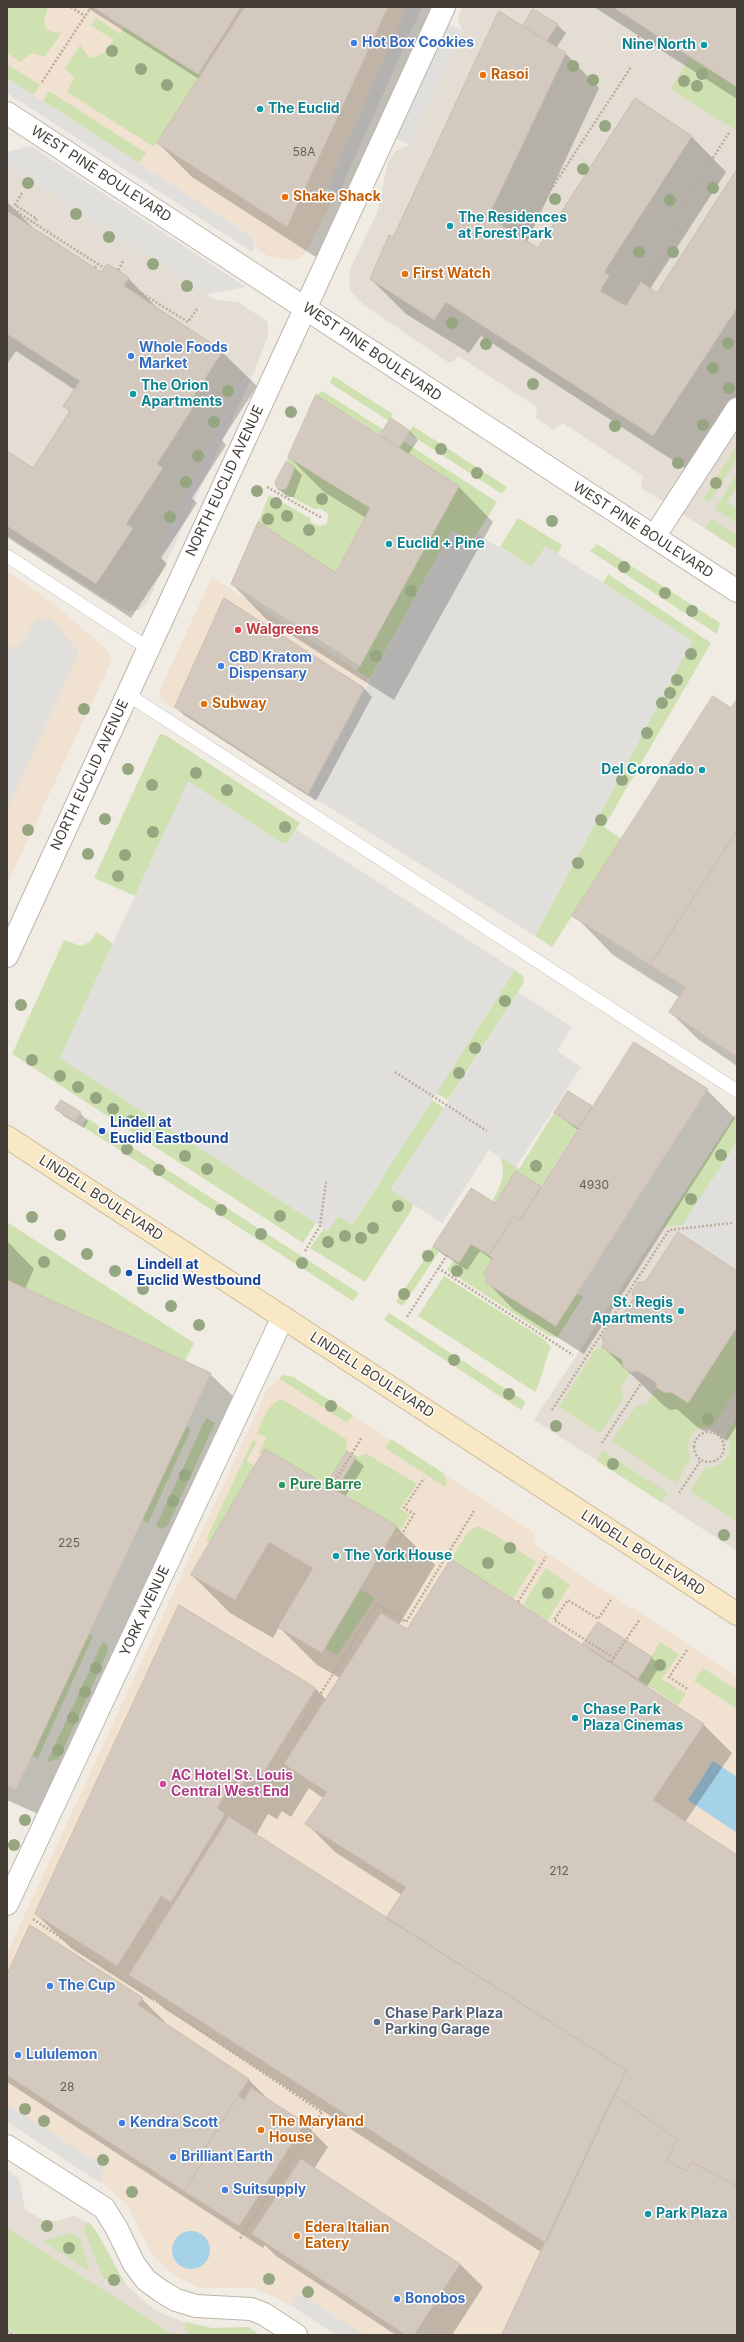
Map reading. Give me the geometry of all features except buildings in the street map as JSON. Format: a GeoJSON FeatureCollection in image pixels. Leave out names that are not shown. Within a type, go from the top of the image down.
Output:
{"type":"FeatureCollection","features":[{"type":"Feature","properties":{"kind":"main road","name":"LINDELL BOULEVARD"},"geometry":{"type":"LineString","coordinates":[[7,1137],[737,1614]]}},
{"type":"Feature","properties":{"kind":"street","name":"NORTH EUCLID AVENUE"},"geometry":{"type":"LineString","coordinates":[[7,956],[444,7]]}},
{"type":"Feature","properties":{"kind":"street","name":"WEST PINE BOULEVARD"},"geometry":{"type":"LineString","coordinates":[[7,113],[737,591]]}},
{"type":"Feature","properties":{"kind":"street"},"geometry":{"type":"LineString","coordinates":[[654,537],[737,409]]}},
{"type":"Feature","properties":{"kind":"street","name":"YORK AVENUE"},"geometry":{"type":"LineString","coordinates":[[10,1891],[283,1317]]}},
{"type":"Feature","properties":{"kind":"street"},"geometry":{"type":"LineString","coordinates":[[7,2146],[104,2208],[118,2229],[134,2264],[146,2280],[161,2291],[176,2300],[196,2306],[251,2309],[264,2314],[296,2335]]}},
{"type":"Feature","properties":{"kind":"lane"},"geometry":{"type":"LineString","coordinates":[[7,556],[148,648]]}},
{"type":"Feature","properties":{"kind":"lane"},"geometry":{"type":"LineString","coordinates":[[127,694],[737,1091]]}},
{"type":"Feature","properties":{"kind":"path"},"geometry":{"type":"LineString","coordinates":[[71,7],[85,16]]}},
{"type":"Feature","properties":{"kind":"path"},"geometry":{"type":"LineString","coordinates":[[42,82],[91,7]]}},
{"type":"Feature","properties":{"kind":"path"},"geometry":{"type":"LineString","coordinates":[[636,41],[644,28]]}},
{"type":"Feature","properties":{"kind":"path"},"geometry":{"type":"LineString","coordinates":[[520,237],[631,66]]}},
{"type":"Feature","properties":{"kind":"path"},"geometry":{"type":"LineString","coordinates":[[645,284],[678,228],[684,204],[730,131]]}},
{"type":"Feature","properties":{"kind":"path"},"geometry":{"type":"LineString","coordinates":[[22,194],[15,205],[37,219],[34,223]]}},
{"type":"Feature","properties":{"kind":"path"},"geometry":{"type":"LineString","coordinates":[[7,205],[104,268]]}},
{"type":"Feature","properties":{"kind":"path"},"geometry":{"type":"LineString","coordinates":[[118,270],[124,260]]}},
{"type":"Feature","properties":{"kind":"path"},"geometry":{"type":"LineString","coordinates":[[95,268],[97,264]]}},
{"type":"Feature","properties":{"kind":"path"},"geometry":{"type":"LineString","coordinates":[[126,283],[188,322],[197,308]]}},
{"type":"Feature","properties":{"kind":"path"},"geometry":{"type":"LineString","coordinates":[[267,486],[322,518]]}},
{"type":"Feature","properties":{"kind":"path"},"geometry":{"type":"LineString","coordinates":[[394,1072],[487,1131]]}},
{"type":"Feature","properties":{"kind":"path"},"geometry":{"type":"LineString","coordinates":[[305,1250],[320,1226],[326,1182]]}},
{"type":"Feature","properties":{"kind":"path"},"geometry":{"type":"LineString","coordinates":[[552,1410],[669,1230],[732,1223]]}},
{"type":"Feature","properties":{"kind":"path"},"geometry":{"type":"LineString","coordinates":[[407,1316],[447,1255]]}},
{"type":"Feature","properties":{"kind":"path"},"geometry":{"type":"LineString","coordinates":[[438,1268],[573,1355]]}},
{"type":"Feature","properties":{"kind":"path"},"geometry":{"type":"LineString","coordinates":[[602,1443],[646,1376]]}},
{"type":"Feature","properties":{"kind":"path"},"geometry":{"type":"LineString","coordinates":[[717,1435],[737,1404]]}},
{"type":"Feature","properties":{"kind":"path"},"geometry":{"type":"LineString","coordinates":[[704,1433],[717,1435],[724,1444],[723,1454],[720,1458],[711,1463],[700,1460],[694,1453],[694,1443],[697,1438],[704,1433]]}},
{"type":"Feature","properties":{"kind":"path"},"geometry":{"type":"LineString","coordinates":[[331,1488],[362,1437]]}},
{"type":"Feature","properties":{"kind":"path"},"geometry":{"type":"LineString","coordinates":[[679,1493],[700,1460]]}},
{"type":"Feature","properties":{"kind":"path"},"geometry":{"type":"LineString","coordinates":[[390,1538],[397,1542],[414,1514],[404,1508],[424,1478]]}},
{"type":"Feature","properties":{"kind":"path"},"geometry":{"type":"LineString","coordinates":[[307,1728],[301,1725],[378,1604],[406,1622],[474,1511]]}},
{"type":"Feature","properties":{"kind":"path"},"geometry":{"type":"LineString","coordinates":[[518,1602],[546,1557]]}},
{"type":"Feature","properties":{"kind":"path"},"geometry":{"type":"LineString","coordinates":[[611,1600],[598,1620],[568,1600],[554,1620],[614,1658]]}},
{"type":"Feature","properties":{"kind":"path"},"geometry":{"type":"LineString","coordinates":[[611,1662],[640,1619]]}},
{"type":"Feature","properties":{"kind":"path"},"geometry":{"type":"LineString","coordinates":[[687,1650],[669,1677],[688,1690]]}},
{"type":"Feature","properties":{"kind":"path"},"geometry":{"type":"LineString","coordinates":[[28,1916],[322,2112],[239,2240]]}},
{"type":"Feature","properties":{"kind":"path"},"geometry":{"type":"LineString","coordinates":[[7,2331],[13,2335]]}},
{"type":"Feature","properties":{"kind":"shaded area"},"geometry":{"type":"Polygon","coordinates":[[[7,7],[407,7],[325,193],[330,203],[329,208],[306,252],[301,257],[291,260],[268,256],[258,250],[251,236],[7,78],[7,7]]]}},
{"type":"Feature","properties":{"kind":"shaded area"},"geometry":{"type":"Polygon","coordinates":[[[407,7],[422,7],[339,193],[327,188],[407,7]]]}},
{"type":"Feature","properties":{"kind":"shaded area"},"geometry":{"type":"Polygon","coordinates":[[[462,7],[737,7],[737,549],[643,489],[641,484],[643,476],[563,423],[553,430],[536,418],[537,407],[458,356],[453,362],[448,362],[365,306],[351,292],[349,280],[350,269],[377,213],[388,162],[395,151],[410,145],[462,31],[458,18],[462,7]]]}},
{"type":"Feature","properties":{"kind":"shaded area"},"geometry":{"type":"Polygon","coordinates":[[[448,24],[462,30],[410,145],[396,139],[448,24]]]}},
{"type":"Feature","properties":{"kind":"shaded area"},"geometry":{"type":"Polygon","coordinates":[[[7,78],[251,236],[255,247],[252,252],[7,93],[7,78]]]}},
{"type":"Feature","properties":{"kind":"shaded area"},"geometry":{"type":"Polygon","coordinates":[[[31,146],[246,287],[207,294],[7,165],[7,152],[31,146]]]}},
{"type":"Feature","properties":{"kind":"shaded area"},"geometry":{"type":"Polygon","coordinates":[[[7,165],[216,300],[238,302],[268,323],[268,336],[254,372],[236,386],[163,543],[164,567],[147,603],[139,610],[128,611],[120,608],[7,535],[7,165]]]}},
{"type":"Feature","properties":{"kind":"shaded area"},"geometry":{"type":"Polygon","coordinates":[[[254,373],[164,567],[163,543],[236,386],[254,373]]]}},
{"type":"Feature","properties":{"kind":"shaded area"},"geometry":{"type":"Polygon","coordinates":[[[737,487],[737,508],[727,502],[737,487]]]}},
{"type":"Feature","properties":{"kind":"shaded area"},"geometry":{"type":"Polygon","coordinates":[[[452,530],[472,542],[477,534],[532,567],[546,546],[692,641],[535,936],[308,794],[452,530]]]}},
{"type":"Feature","properties":{"kind":"shaded area"},"geometry":{"type":"Polygon","coordinates":[[[7,571],[55,605],[105,648],[110,653],[111,662],[7,884],[7,571]]]}},
{"type":"Feature","properties":{"kind":"shaded area"},"geometry":{"type":"Polygon","coordinates":[[[212,577],[369,678],[307,795],[164,702],[160,696],[160,690],[212,577]]]}},
{"type":"Feature","properties":{"kind":"shaded area"},"geometry":{"type":"Polygon","coordinates":[[[51,619],[79,652],[7,810],[7,644],[17,650],[36,620],[51,619]]]}},
{"type":"Feature","properties":{"kind":"shaded area"},"geometry":{"type":"Polygon","coordinates":[[[188,781],[281,843],[287,844],[297,830],[515,970],[352,1225],[338,1216],[328,1231],[60,1058],[188,781]]]}},
{"type":"Feature","properties":{"kind":"shaded area"},"geometry":{"type":"Polygon","coordinates":[[[518,992],[572,1027],[557,1051],[581,1067],[516,1167],[489,1150],[442,1223],[391,1190],[518,992]]]}},
{"type":"Feature","properties":{"kind":"shaded area"},"geometry":{"type":"Polygon","coordinates":[[[737,1112],[737,1551],[534,1420],[737,1112]]]}},
{"type":"Feature","properties":{"kind":"shaded area"},"geometry":{"type":"Polygon","coordinates":[[[737,1142],[737,1271],[678,1232],[737,1142]]]}},
{"type":"Feature","properties":{"kind":"shaded area"},"geometry":{"type":"Polygon","coordinates":[[[283,1375],[293,1377],[534,1532],[536,1546],[737,1676],[737,2335],[365,2335],[300,2293],[292,2304],[289,2304],[254,2288],[199,2288],[173,2275],[152,2255],[128,2206],[99,2180],[105,2167],[7,2104],[7,1953],[267,1390],[283,1375]]]}},
{"type":"Feature","properties":{"kind":"shaded area"},"geometry":{"type":"Polygon","coordinates":[[[7,2104],[105,2167],[100,2180],[102,2184],[7,2122],[7,2104]]]}},
{"type":"Feature","properties":{"kind":"shaded area"},"geometry":{"type":"Polygon","coordinates":[[[7,2170],[19,2178],[25,2209],[7,2198],[7,2170]]]}},
{"type":"Feature","properties":{"kind":"shaded area"},"geometry":{"type":"Polygon","coordinates":[[[7,2198],[44,2221],[56,2221],[74,2216],[91,2224],[127,2286],[150,2306],[165,2315],[196,2326],[212,2328],[248,2327],[261,2335],[7,2335],[7,2198]]]}},
{"type":"Feature","properties":{"kind":"shaded area"},"geometry":{"type":"Polygon","coordinates":[[[299,2293],[365,2335],[336,2335],[289,2304],[292,2304],[299,2293]]]}},
{"type":"Feature","properties":{"kind":"green space"},"geometry":{"type":"Polygon","coordinates":[[[7,7],[48,7],[44,22],[46,28],[54,32],[61,33],[45,57],[32,53],[20,62],[7,53],[7,7]]]}},
{"type":"Feature","properties":{"kind":"green space"},"geometry":{"type":"Polygon","coordinates":[[[96,18],[120,34],[124,27],[201,76],[154,147],[67,92],[74,78],[65,68],[80,45],[89,57],[93,58],[104,53],[113,40],[91,25],[96,18]]]}},
{"type":"Feature","properties":{"kind":"green space"},"geometry":{"type":"Polygon","coordinates":[[[690,57],[737,87],[737,131],[671,89],[690,57]]]}},
{"type":"Feature","properties":{"kind":"green space"},"geometry":{"type":"Polygon","coordinates":[[[7,64],[40,85],[33,95],[7,78],[7,64]]]}},
{"type":"Feature","properties":{"kind":"green space"},"geometry":{"type":"Polygon","coordinates":[[[49,91],[146,153],[139,163],[43,101],[49,91]]]}},
{"type":"Feature","properties":{"kind":"green space"},"geometry":{"type":"Polygon","coordinates":[[[333,376],[393,414],[389,421],[330,383],[333,376]]]}},
{"type":"Feature","properties":{"kind":"green space"},"geometry":{"type":"Polygon","coordinates":[[[322,391],[384,430],[380,435],[316,395],[322,391]]]}},
{"type":"Feature","properties":{"kind":"green space"},"geometry":{"type":"Polygon","coordinates":[[[413,426],[507,487],[502,494],[408,433],[413,426]]]}},
{"type":"Feature","properties":{"kind":"green space"},"geometry":{"type":"Polygon","coordinates":[[[403,441],[497,502],[472,542],[452,530],[370,679],[357,671],[459,486],[399,448],[403,441]]]}},
{"type":"Feature","properties":{"kind":"green space"},"geometry":{"type":"Polygon","coordinates":[[[737,445],[737,458],[709,503],[703,499],[737,445]]]}},
{"type":"Feature","properties":{"kind":"green space"},"geometry":{"type":"Polygon","coordinates":[[[288,457],[370,508],[336,573],[258,522],[269,495],[310,518],[312,523],[320,526],[327,524],[328,514],[321,509],[314,509],[278,490],[286,489],[294,471],[294,466],[286,462],[288,457]]]}},
{"type":"Feature","properties":{"kind":"green space"},"geometry":{"type":"Polygon","coordinates":[[[737,474],[737,487],[727,502],[737,508],[737,523],[715,509],[737,474]]]}},
{"type":"Feature","properties":{"kind":"green space"},"geometry":{"type":"Polygon","coordinates":[[[518,518],[562,545],[558,554],[546,546],[532,567],[500,547],[518,518]]]}},
{"type":"Feature","properties":{"kind":"green space"},"geometry":{"type":"Polygon","coordinates":[[[711,519],[737,535],[737,549],[705,528],[711,519]]]}},
{"type":"Feature","properties":{"kind":"green space"},"geometry":{"type":"Polygon","coordinates":[[[597,544],[720,623],[717,634],[590,551],[597,544]]]}},
{"type":"Feature","properties":{"kind":"green space"},"geometry":{"type":"Polygon","coordinates":[[[608,574],[711,643],[604,827],[622,839],[552,947],[535,936],[692,641],[603,583],[608,574]]]}},
{"type":"Feature","properties":{"kind":"green space"},"geometry":{"type":"Polygon","coordinates":[[[160,734],[167,736],[300,823],[287,844],[281,843],[188,782],[135,896],[94,878],[160,734]]]}},
{"type":"Feature","properties":{"kind":"green space"},"geometry":{"type":"Polygon","coordinates":[[[97,932],[113,944],[60,1058],[316,1223],[303,1243],[12,1054],[64,940],[81,946],[91,941],[97,932]]]}},
{"type":"Feature","properties":{"kind":"green space"},"geometry":{"type":"Polygon","coordinates":[[[515,970],[524,977],[523,984],[448,1100],[436,1093],[515,970]]]}},
{"type":"Feature","properties":{"kind":"green space"},"geometry":{"type":"Polygon","coordinates":[[[432,1100],[444,1108],[391,1189],[413,1203],[412,1209],[365,1282],[310,1248],[324,1228],[328,1231],[338,1216],[352,1225],[432,1100]]]}},
{"type":"Feature","properties":{"kind":"green space"},"geometry":{"type":"Polygon","coordinates":[[[737,1112],[737,1142],[682,1225],[662,1227],[737,1112]]]}},
{"type":"Feature","properties":{"kind":"green space"},"geometry":{"type":"Polygon","coordinates":[[[554,1113],[578,1128],[541,1186],[516,1171],[495,1203],[492,1201],[498,1191],[503,1175],[500,1157],[519,1169],[554,1113]]]}},
{"type":"Feature","properties":{"kind":"green space"},"geometry":{"type":"Polygon","coordinates":[[[87,1118],[359,1293],[353,1301],[82,1126],[87,1118]]]}},
{"type":"Feature","properties":{"kind":"green space"},"geometry":{"type":"Polygon","coordinates":[[[7,1222],[194,1343],[185,1361],[7,1280],[7,1222]]]}},
{"type":"Feature","properties":{"kind":"green space"},"geometry":{"type":"Polygon","coordinates":[[[471,1244],[493,1258],[483,1274],[488,1277],[485,1282],[555,1326],[577,1294],[583,1297],[557,1338],[547,1335],[447,1270],[454,1260],[458,1263],[471,1244]]]}},
{"type":"Feature","properties":{"kind":"green space"},"geometry":{"type":"Polygon","coordinates":[[[433,1246],[440,1250],[403,1306],[396,1302],[433,1246]]]}},
{"type":"Feature","properties":{"kind":"green space"},"geometry":{"type":"Polygon","coordinates":[[[444,1276],[545,1340],[551,1348],[535,1392],[418,1316],[444,1276]]]}},
{"type":"Feature","properties":{"kind":"green space"},"geometry":{"type":"Polygon","coordinates":[[[389,1313],[526,1402],[521,1410],[384,1320],[389,1313]]]}},
{"type":"Feature","properties":{"kind":"green space"},"geometry":{"type":"Polygon","coordinates":[[[737,1327],[737,1389],[713,1427],[701,1429],[692,1435],[689,1446],[691,1458],[676,1483],[612,1441],[636,1406],[646,1405],[657,1388],[665,1393],[671,1392],[689,1403],[737,1327]]]}},
{"type":"Feature","properties":{"kind":"green space"},"geometry":{"type":"Polygon","coordinates":[[[602,1347],[622,1360],[631,1372],[620,1389],[623,1399],[600,1433],[559,1407],[595,1350],[602,1347]]]}},
{"type":"Feature","properties":{"kind":"green space"},"geometry":{"type":"Polygon","coordinates":[[[283,1375],[293,1377],[353,1415],[347,1423],[279,1378],[283,1375]]]}},
{"type":"Feature","properties":{"kind":"green space"},"geometry":{"type":"Polygon","coordinates":[[[282,1399],[346,1439],[347,1451],[326,1485],[265,1449],[262,1454],[258,1452],[267,1438],[257,1433],[261,1423],[273,1404],[282,1399]]]}},
{"type":"Feature","properties":{"kind":"green space"},"geometry":{"type":"Polygon","coordinates":[[[737,1417],[737,1521],[690,1491],[705,1467],[717,1465],[726,1458],[729,1453],[729,1447],[725,1435],[737,1417]]]}},
{"type":"Feature","properties":{"kind":"green space"},"geometry":{"type":"Polygon","coordinates":[[[206,1418],[215,1423],[168,1525],[162,1529],[156,1526],[206,1418]]]}},
{"type":"Feature","properties":{"kind":"green space"},"geometry":{"type":"Polygon","coordinates":[[[186,1426],[191,1429],[148,1523],[142,1520],[186,1426]]]}},
{"type":"Feature","properties":{"kind":"green space"},"geometry":{"type":"Polygon","coordinates":[[[391,1439],[443,1473],[447,1481],[445,1487],[385,1448],[391,1439]]]}},
{"type":"Feature","properties":{"kind":"green space"},"geometry":{"type":"Polygon","coordinates":[[[253,1440],[257,1442],[246,1461],[255,1466],[210,1542],[206,1540],[253,1440]]]}},
{"type":"Feature","properties":{"kind":"green space"},"geometry":{"type":"Polygon","coordinates":[[[603,1451],[668,1493],[661,1502],[597,1461],[603,1451]]]}},
{"type":"Feature","properties":{"kind":"green space"},"geometry":{"type":"Polygon","coordinates":[[[367,1454],[417,1484],[400,1509],[410,1515],[399,1532],[395,1530],[397,1526],[336,1490],[356,1457],[367,1454]]]}},
{"type":"Feature","properties":{"kind":"green space"},"geometry":{"type":"Polygon","coordinates":[[[477,1526],[492,1533],[536,1562],[513,1599],[451,1559],[468,1532],[477,1526]]]}},
{"type":"Feature","properties":{"kind":"green space"},"geometry":{"type":"Polygon","coordinates":[[[546,1568],[570,1585],[547,1621],[523,1605],[546,1568]]]}},
{"type":"Feature","properties":{"kind":"green space"},"geometry":{"type":"Polygon","coordinates":[[[360,1589],[375,1598],[337,1655],[325,1648],[360,1589]]]}},
{"type":"Feature","properties":{"kind":"green space"},"geometry":{"type":"Polygon","coordinates":[[[88,1634],[93,1636],[38,1758],[32,1756],[88,1634]]]}},
{"type":"Feature","properties":{"kind":"green space"},"geometry":{"type":"Polygon","coordinates":[[[103,1641],[107,1645],[108,1651],[59,1759],[47,1762],[103,1641]]]}},
{"type":"Feature","properties":{"kind":"green space"},"geometry":{"type":"Polygon","coordinates":[[[660,1642],[679,1654],[662,1679],[686,1694],[678,1706],[638,1679],[660,1642]]]}},
{"type":"Feature","properties":{"kind":"green space"},"geometry":{"type":"Polygon","coordinates":[[[703,1668],[737,1690],[737,1709],[694,1681],[703,1668]]]}},
{"type":"Feature","properties":{"kind":"green space"},"geometry":{"type":"Polygon","coordinates":[[[88,2222],[101,2240],[124,2282],[114,2285],[103,2278],[84,2230],[88,2222]]]}},
{"type":"Feature","properties":{"kind":"green space"},"geometry":{"type":"Polygon","coordinates":[[[7,2228],[173,2335],[18,2335],[7,2328],[7,2228]]]}},
{"type":"Feature","properties":{"kind":"green space"},"geometry":{"type":"Polygon","coordinates":[[[71,2233],[80,2239],[89,2268],[88,2271],[43,2241],[71,2233]]]}},
{"type":"Feature","properties":{"kind":"green space"},"geometry":{"type":"Polygon","coordinates":[[[186,2322],[212,2328],[248,2327],[256,2332],[254,2335],[189,2335],[185,2326],[186,2322]]]}},
{"type":"Feature","properties":{"kind":"water"},"geometry":{"type":"Polygon","coordinates":[[[713,1761],[737,1777],[737,1833],[688,1800],[713,1761]]]}},
{"type":"Feature","properties":{"kind":"water"},"geometry":{"type":"Polygon","coordinates":[[[187,2231],[195,2231],[205,2236],[209,2243],[209,2257],[205,2264],[195,2269],[187,2269],[177,2264],[175,2261],[172,2254],[172,2246],[177,2236],[180,2234],[187,2231]]]}},
{"type":"Feature","properties":{"kind":"place","name":"Hot Box Cookies"},"geometry":{"type":"Point","coordinates":[354,43]}},
{"type":"Feature","properties":{"kind":"place","name":"Nine North"},"geometry":{"type":"Point","coordinates":[704,45]}},
{"type":"Feature","properties":{"kind":"place","name":"Rasoi"},"geometry":{"type":"Point","coordinates":[483,75]}},
{"type":"Feature","properties":{"kind":"place","name":"The Euclid"},"geometry":{"type":"Point","coordinates":[260,109]}},
{"type":"Feature","properties":{"kind":"place","name":"Shake Shack"},"geometry":{"type":"Point","coordinates":[285,197]}},
{"type":"Feature","properties":{"kind":"place","name":"The Residences at Forest Park"},"geometry":{"type":"Point","coordinates":[450,226]}},
{"type":"Feature","properties":{"kind":"place","name":"First Watch"},"geometry":{"type":"Point","coordinates":[405,274]}},
{"type":"Feature","properties":{"kind":"place","name":"Whole Foods Market"},"geometry":{"type":"Point","coordinates":[131,356]}},
{"type":"Feature","properties":{"kind":"place","name":"The Orion Apartments"},"geometry":{"type":"Point","coordinates":[133,394]}},
{"type":"Feature","properties":{"kind":"place","name":"Euclid + Pine"},"geometry":{"type":"Point","coordinates":[389,544]}},
{"type":"Feature","properties":{"kind":"place","name":"Walgreens"},"geometry":{"type":"Point","coordinates":[238,630]}},
{"type":"Feature","properties":{"kind":"place","name":"CBD Kratom Dispensary"},"geometry":{"type":"Point","coordinates":[221,666]}},
{"type":"Feature","properties":{"kind":"place","name":"Subway"},"geometry":{"type":"Point","coordinates":[204,704]}},
{"type":"Feature","properties":{"kind":"place","name":"Del Coronado"},"geometry":{"type":"Point","coordinates":[702,770]}},
{"type":"Feature","properties":{"kind":"place","name":"Lindell at Euclid Eastbound"},"geometry":{"type":"Point","coordinates":[102,1131]}},
{"type":"Feature","properties":{"kind":"place","name":"Lindell at Euclid Westbound"},"geometry":{"type":"Point","coordinates":[129,1273]}},
{"type":"Feature","properties":{"kind":"place","name":"St. Regis Apartments"},"geometry":{"type":"Point","coordinates":[681,1311]}},
{"type":"Feature","properties":{"kind":"place","name":"Pure Barre"},"geometry":{"type":"Point","coordinates":[282,1485]}},
{"type":"Feature","properties":{"kind":"place","name":"The York House"},"geometry":{"type":"Point","coordinates":[336,1556]}},
{"type":"Feature","properties":{"kind":"place","name":"Chase Park Plaza Cinemas"},"geometry":{"type":"Point","coordinates":[575,1718]}},
{"type":"Feature","properties":{"kind":"place","name":"AC Hotel St. Louis Central West End"},"geometry":{"type":"Point","coordinates":[163,1784]}},
{"type":"Feature","properties":{"kind":"place","name":"The Cup"},"geometry":{"type":"Point","coordinates":[50,1986]}},
{"type":"Feature","properties":{"kind":"place","name":"Chase Park Plaza Parking Garage"},"geometry":{"type":"Point","coordinates":[377,2022]}},
{"type":"Feature","properties":{"kind":"place","name":"Lululemon"},"geometry":{"type":"Point","coordinates":[18,2055]}},
{"type":"Feature","properties":{"kind":"place","name":"Kendra Scott"},"geometry":{"type":"Point","coordinates":[122,2123]}},
{"type":"Feature","properties":{"kind":"place","name":"The Maryland House"},"geometry":{"type":"Point","coordinates":[261,2130]}},
{"type":"Feature","properties":{"kind":"place","name":"Brilliant Earth"},"geometry":{"type":"Point","coordinates":[173,2157]}},
{"type":"Feature","properties":{"kind":"place","name":"Suitsupply"},"geometry":{"type":"Point","coordinates":[225,2190]}},
{"type":"Feature","properties":{"kind":"place","name":"Park Plaza"},"geometry":{"type":"Point","coordinates":[648,2214]}},
{"type":"Feature","properties":{"kind":"place","name":"Edera Italian Eatery"},"geometry":{"type":"Point","coordinates":[297,2236]}},
{"type":"Feature","properties":{"kind":"place","name":"Bonobos"},"geometry":{"type":"Point","coordinates":[397,2299]}}]}
